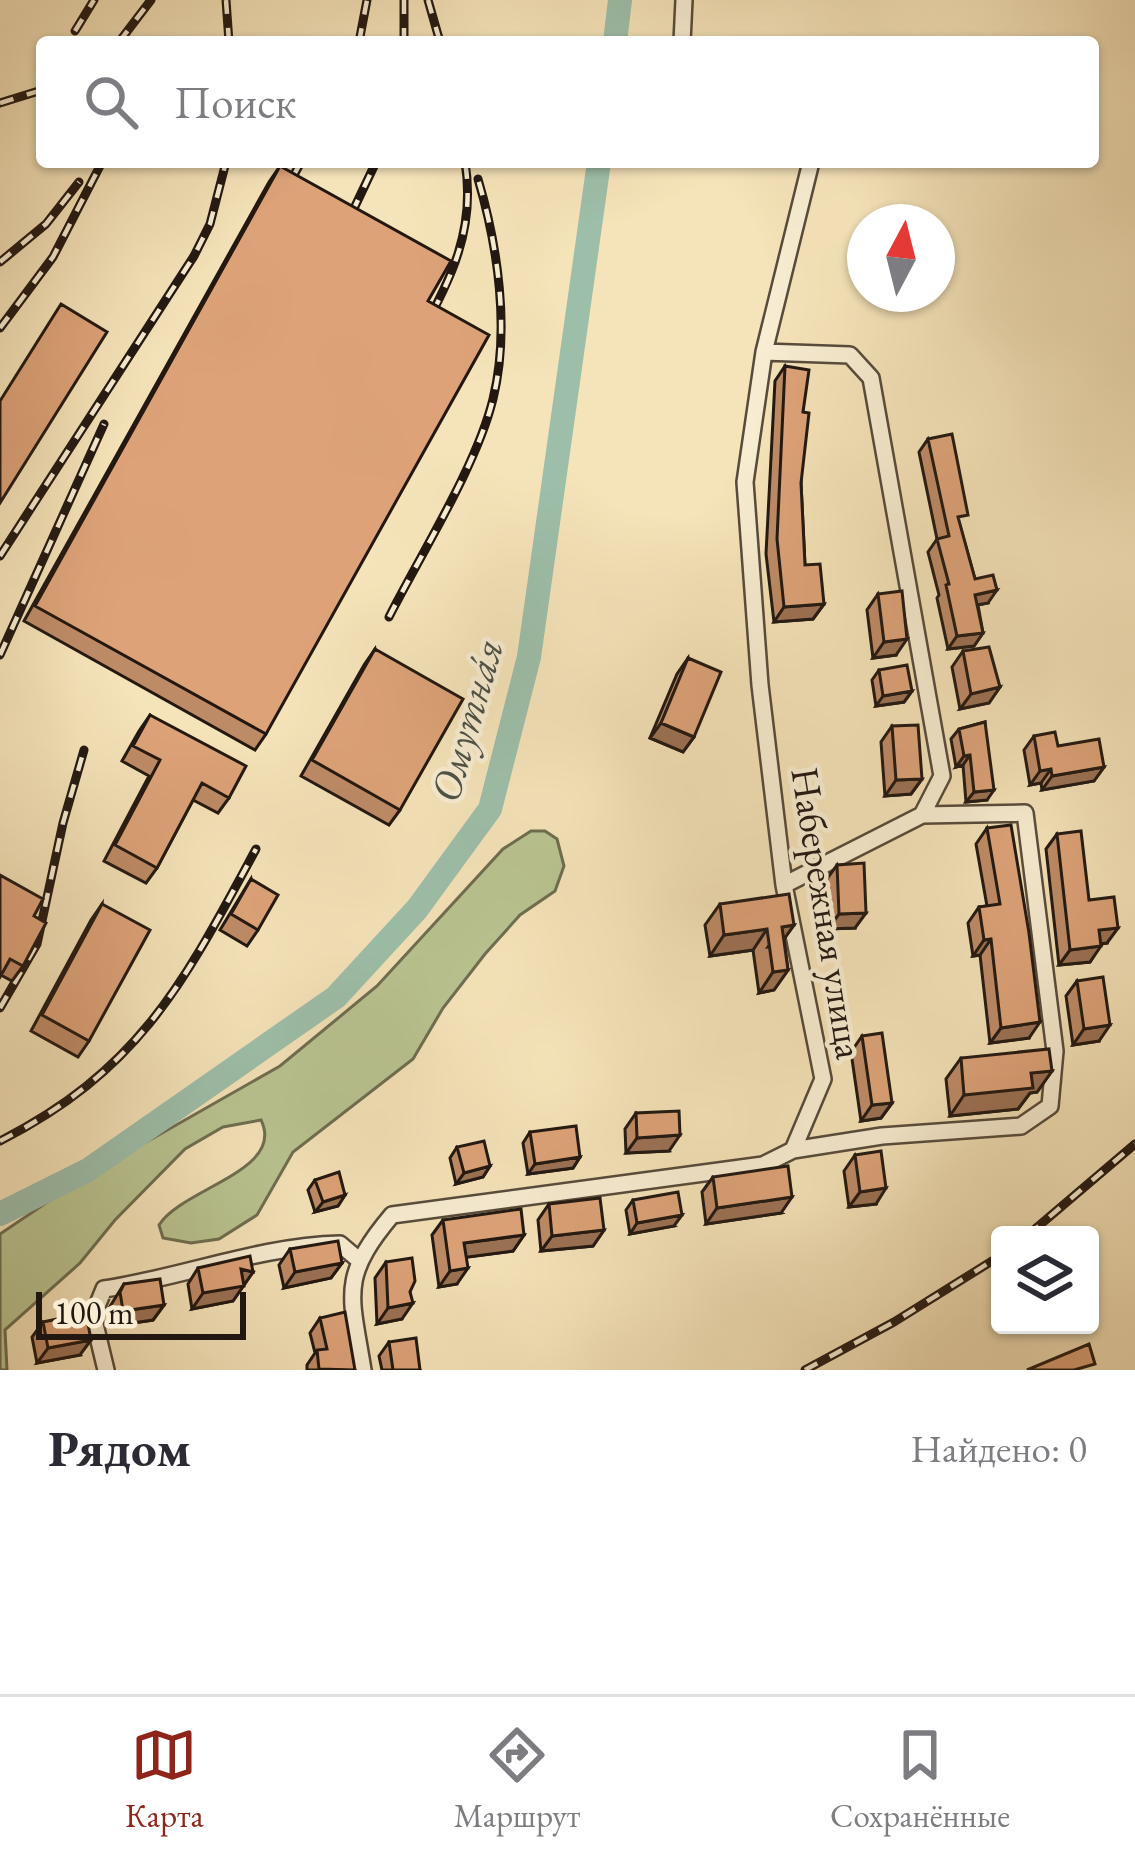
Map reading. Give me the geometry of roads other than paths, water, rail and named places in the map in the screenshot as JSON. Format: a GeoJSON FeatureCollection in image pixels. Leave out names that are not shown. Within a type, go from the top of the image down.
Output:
{"type":"FeatureCollection","features":[{"type":"Feature","properties":{"kind":"street"},"geometry":{"type":"LineString","coordinates":[[682,36],[684,0]]}},
{"type":"Feature","properties":{"kind":"street","name":"Набережная улица"},"geometry":{"type":"LineString","coordinates":[[793,1150],[824,1079],[784,885],[760,685],[745,482],[764,352],[810,168]]}},
{"type":"Feature","properties":{"kind":"street"},"geometry":{"type":"LineString","coordinates":[[764,352],[850,355],[871,378],[942,776],[922,815]]}},
{"type":"Feature","properties":{"kind":"street"},"geometry":{"type":"LineString","coordinates":[[363,1370],[350,1288],[367,1245],[392,1215],[763,1165],[793,1150],[882,1136],[1021,1126],[1050,1106],[1055,1051],[1025,813],[922,815],[784,885]]}},
{"type":"Feature","properties":{"kind":"street"},"geometry":{"type":"LineString","coordinates":[[106,1370],[93,1316],[104,1289],[302,1245],[340,1244],[360,1262]]}},
{"type":"Feature","properties":{"kind":"waterway","name":"Омутна́я"},"geometry":{"type":"LineString","coordinates":[[616,36],[620,0]]}},
{"type":"Feature","properties":{"kind":"waterway","name":"Омутна́я"},"geometry":{"type":"LineString","coordinates":[[0,1214],[88,1170],[336,997],[417,909],[490,809],[529,657],[598,168]]}},
{"type":"Feature","properties":{"kind":"railway"},"geometry":{"type":"LineString","coordinates":[[75,31],[94,0]]}},
{"type":"Feature","properties":{"kind":"railway"},"geometry":{"type":"LineString","coordinates":[[124,36],[151,0]]}},
{"type":"Feature","properties":{"kind":"railway"},"geometry":{"type":"LineString","coordinates":[[226,0],[229,36]]}},
{"type":"Feature","properties":{"kind":"railway"},"geometry":{"type":"LineString","coordinates":[[360,36],[367,0]]}},
{"type":"Feature","properties":{"kind":"railway"},"geometry":{"type":"LineString","coordinates":[[404,0],[404,36]]}},
{"type":"Feature","properties":{"kind":"railway"},"geometry":{"type":"LineString","coordinates":[[428,0],[438,36]]}},
{"type":"Feature","properties":{"kind":"railway"},"geometry":{"type":"LineString","coordinates":[[0,103],[36,92]]}},
{"type":"Feature","properties":{"kind":"railway"},"geometry":{"type":"LineString","coordinates":[[0,328],[53,257],[99,168]]}},
{"type":"Feature","properties":{"kind":"railway"},"geometry":{"type":"LineString","coordinates":[[0,556],[194,256],[210,224],[224,168]]}},
{"type":"Feature","properties":{"kind":"railway"},"geometry":{"type":"LineString","coordinates":[[278,204],[298,168]]}},
{"type":"Feature","properties":{"kind":"railway"},"geometry":{"type":"LineString","coordinates":[[340,238],[373,168]]}},
{"type":"Feature","properties":{"kind":"railway"},"geometry":{"type":"LineString","coordinates":[[419,337],[441,295],[464,232],[466,168]]}},
{"type":"Feature","properties":{"kind":"railway"},"geometry":{"type":"LineString","coordinates":[[389,617],[462,480],[493,399],[501,317],[491,232],[478,179]]}},
{"type":"Feature","properties":{"kind":"railway"},"geometry":{"type":"LineString","coordinates":[[0,262],[46,224],[79,182]]}},
{"type":"Feature","properties":{"kind":"railway"},"geometry":{"type":"LineString","coordinates":[[0,655],[104,424]]}},
{"type":"Feature","properties":{"kind":"railway"},"geometry":{"type":"LineString","coordinates":[[0,1008],[37,944],[84,750]]}},
{"type":"Feature","properties":{"kind":"railway"},"geometry":{"type":"LineString","coordinates":[[0,1141],[89,1084],[154,1018],[181,981],[256,849]]}},
{"type":"Feature","properties":{"kind":"railway"},"geometry":{"type":"LineString","coordinates":[[1039,1226],[1135,1144]]}},
{"type":"Feature","properties":{"kind":"railway"},"geometry":{"type":"LineString","coordinates":[[805,1370],[991,1262]]}}]}
